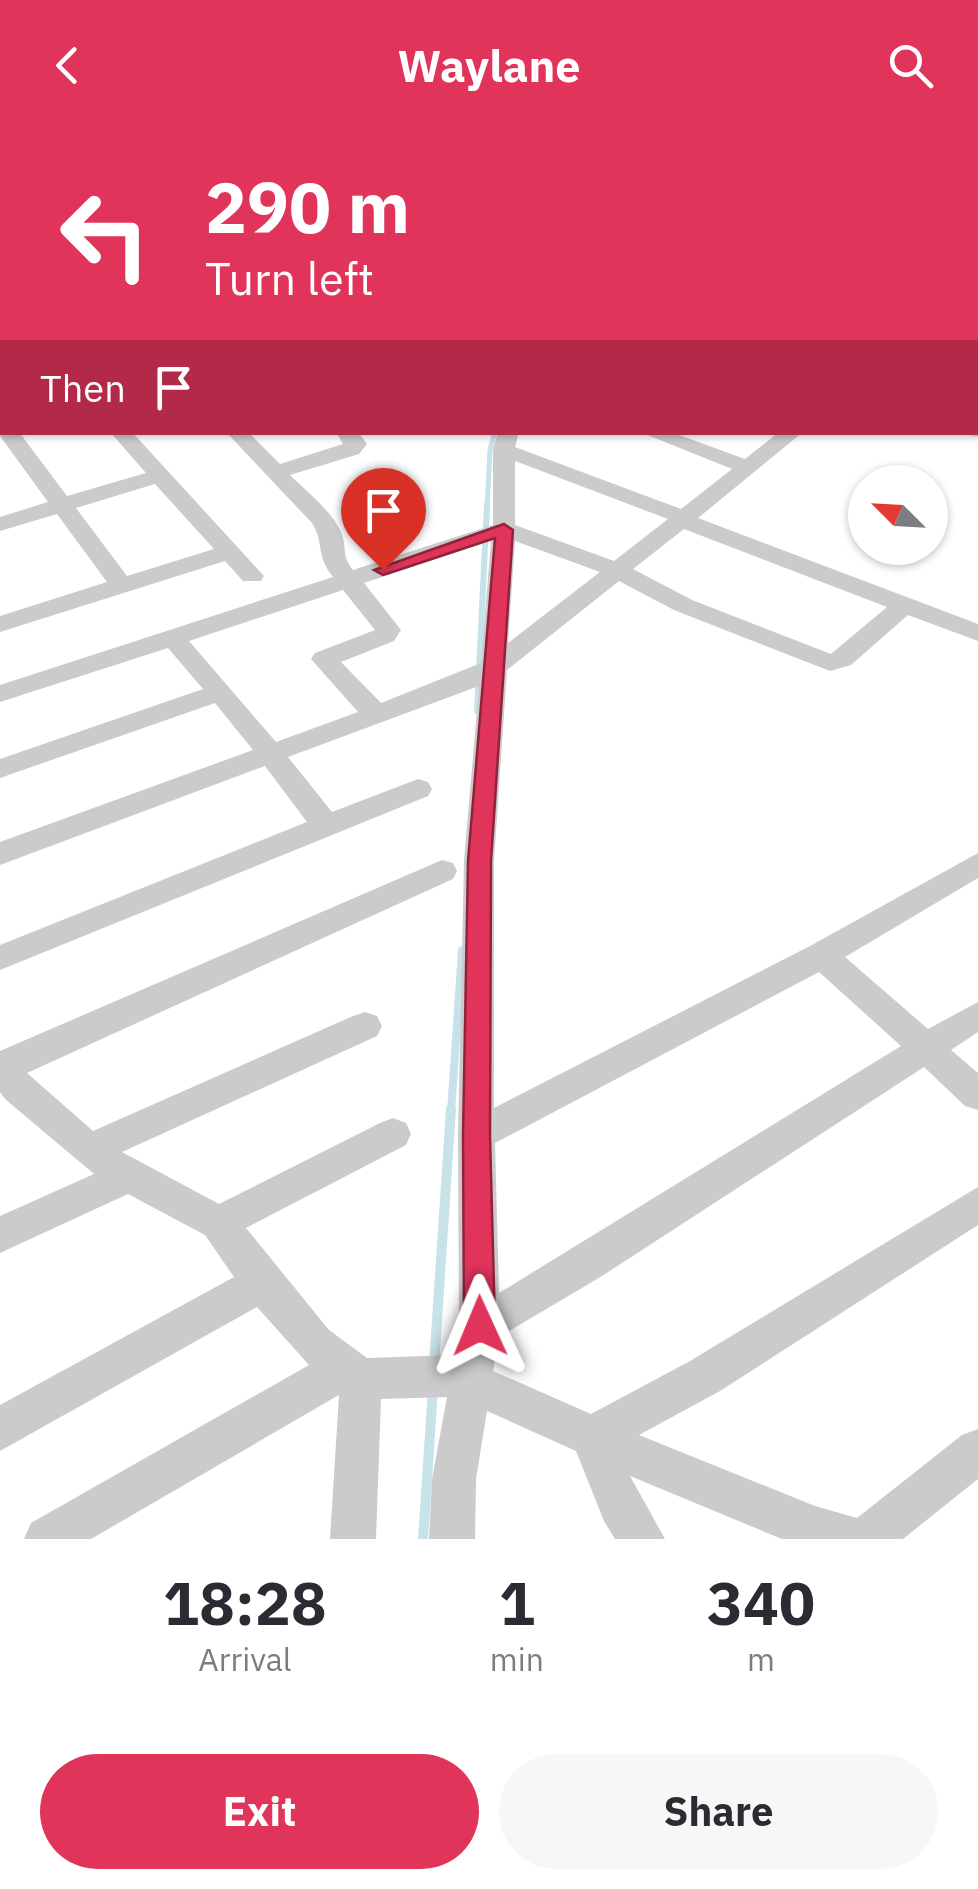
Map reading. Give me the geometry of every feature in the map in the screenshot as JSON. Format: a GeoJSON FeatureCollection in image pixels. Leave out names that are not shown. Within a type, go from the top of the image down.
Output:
{"type":"FeatureCollection","features":[{"type":"Feature","properties":{"kind":"street"},"geometry":{"type":"LineString","coordinates":[[10,435],[122,586]]}},
{"type":"Feature","properties":{"kind":"street"},"geometry":{"type":"LineString","coordinates":[[123,435],[252,576]]}},
{"type":"Feature","properties":{"kind":"street"},"geometry":{"type":"LineString","coordinates":[[239,435],[327,527],[333,542],[331,558],[388,633],[324,659],[376,715]]}},
{"type":"Feature","properties":{"kind":"street"},"geometry":{"type":"LineString","coordinates":[[278,472],[352,448],[356,444],[348,435]]}},
{"type":"Feature","properties":{"kind":"street"},"geometry":{"type":"LineString","coordinates":[[658,435],[747,467]]}},
{"type":"Feature","properties":{"kind":"street"},"geometry":{"type":"LineString","coordinates":[[0,854],[483,672],[789,435]]}},
{"type":"Feature","properties":{"kind":"street"},"geometry":{"type":"LineString","coordinates":[[480,1326],[476,1136],[483,672],[493,533],[507,442],[682,518],[978,633]]}},
{"type":"Feature","properties":{"kind":"street"},"geometry":{"type":"LineString","coordinates":[[0,524],[158,476]]}},
{"type":"Feature","properties":{"kind":"street"},"geometry":{"type":"LineString","coordinates":[[0,694],[493,533],[617,570],[682,605],[830,663],[842,659],[905,604]]}},
{"type":"Feature","properties":{"kind":"street"},"geometry":{"type":"LineString","coordinates":[[4,616],[122,586],[229,552]]}},
{"type":"Feature","properties":{"kind":"street"},"geometry":{"type":"LineString","coordinates":[[172,637],[221,692],[325,824]]}},
{"type":"Feature","properties":{"kind":"street"},"geometry":{"type":"LineString","coordinates":[[0,769],[221,692]]}},
{"type":"Feature","properties":{"kind":"street"},"geometry":{"type":"LineString","coordinates":[[0,958],[418,789]]}},
{"type":"Feature","properties":{"kind":"street"},"geometry":{"type":"LineString","coordinates":[[476,1136],[822,955],[978,864]]}},
{"type":"Feature","properties":{"kind":"street"},"geometry":{"type":"LineString","coordinates":[[352,1374],[314,1344],[262,1283],[219,1223],[129,1176],[89,1150],[18,1089],[2,1066],[442,871]]}},
{"type":"Feature","properties":{"kind":"street"},"geometry":{"type":"LineString","coordinates":[[822,955],[978,1095]]}},
{"type":"Feature","properties":{"kind":"street"},"geometry":{"type":"LineString","coordinates":[[452,1539],[454,1479],[446,1378],[480,1326],[588,1263],[978,1015]]}},
{"type":"Feature","properties":{"kind":"street"},"geometry":{"type":"LineString","coordinates":[[89,1150],[364,1026]]}},
{"type":"Feature","properties":{"kind":"street"},"geometry":{"type":"LineString","coordinates":[[219,1223],[392,1134]]}},
{"type":"Feature","properties":{"kind":"street"},"geometry":{"type":"LineString","coordinates":[[0,1235],[129,1176]]}},
{"type":"Feature","properties":{"kind":"street"},"geometry":{"type":"LineString","coordinates":[[592,1437],[705,1376],[978,1204]]}},
{"type":"Feature","properties":{"kind":"street"},"geometry":{"type":"LineString","coordinates":[[0,1430],[262,1283]]}},
{"type":"Feature","properties":{"kind":"street"},"geometry":{"type":"LineString","coordinates":[[47,1539],[352,1374],[446,1378],[797,1523],[852,1539]]}},
{"type":"Feature","properties":{"kind":"street"},"geometry":{"type":"LineString","coordinates":[[352,1374],[354,1539]]}},
{"type":"Feature","properties":{"kind":"street"},"geometry":{"type":"LineString","coordinates":[[592,1437],[620,1505],[642,1539]]}},
{"type":"Feature","properties":{"kind":"street"},"geometry":{"type":"LineString","coordinates":[[867,1539],[978,1452]]}},
{"type":"Feature","properties":{"kind":"waterway"},"geometry":{"type":"LineString","coordinates":[[487,507],[494,435]]}},
{"type":"Feature","properties":{"kind":"waterway"},"geometry":{"type":"LineString","coordinates":[[477,711],[487,505]]}},
{"type":"Feature","properties":{"kind":"waterway"},"geometry":{"type":"LineString","coordinates":[[451,1112],[462,950]]}},
{"type":"Feature","properties":{"kind":"waterway"},"geometry":{"type":"LineString","coordinates":[[434,1365],[451,1109]]}},
{"type":"Feature","properties":{"kind":"waterway"},"geometry":{"type":"LineString","coordinates":[[423,1539],[433,1389]]}},
{"type":"Feature","properties":{"kind":"route"},"geometry":{"type":"LineString","coordinates":[[383,570],[504,530],[479,861],[476,1136],[480,1326]]}}]}
